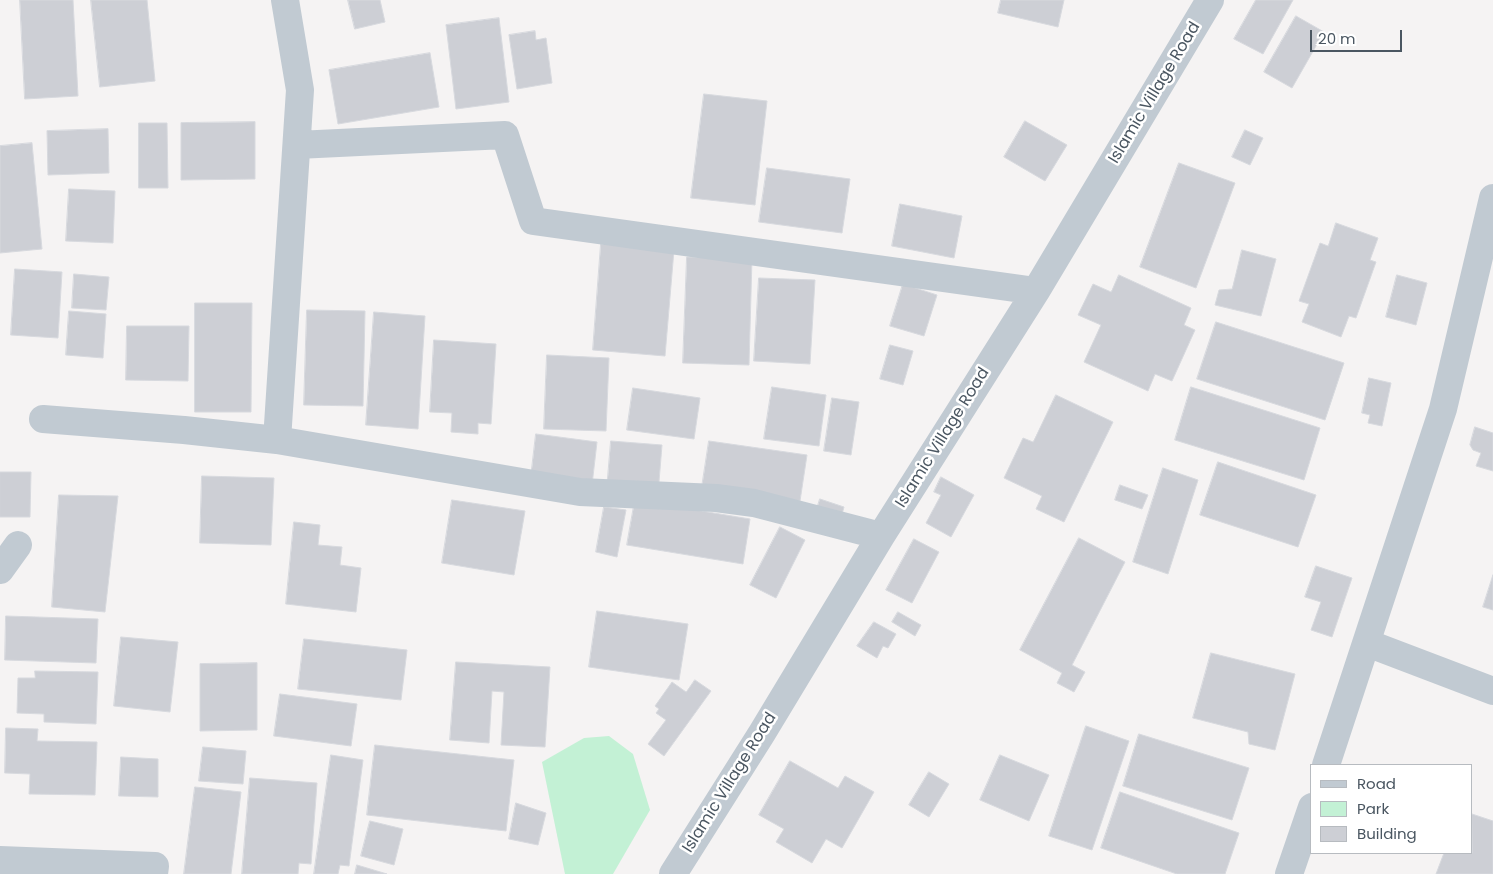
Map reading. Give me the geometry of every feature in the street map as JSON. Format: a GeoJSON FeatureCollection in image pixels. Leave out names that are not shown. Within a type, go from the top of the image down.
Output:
{"type":"FeatureCollection","features":[{"type":"Feature","properties":{"kind":"street"},"geometry":{"type":"LineString","coordinates":[[277,440],[300,90],[285,0]]}},
{"type":"Feature","properties":{"kind":"street","name":"Islamic Village Road"},"geometry":{"type":"LineString","coordinates":[[673,874],[762,733],[881,536],[1036,291],[1210,0]]}},
{"type":"Feature","properties":{"kind":"street"},"geometry":{"type":"LineString","coordinates":[[297,145],[504,135],[533,221],[1036,291]]}},
{"type":"Feature","properties":{"kind":"street"},"geometry":{"type":"LineString","coordinates":[[1326,764],[1442,409],[1493,198]]}},
{"type":"Feature","properties":{"kind":"street"},"geometry":{"type":"LineString","coordinates":[[43,419],[184,430],[277,440],[580,492],[716,498],[754,503],[881,536]]}},
{"type":"Feature","properties":{"kind":"street"},"geometry":{"type":"LineString","coordinates":[[0,570],[18,545]]}},
{"type":"Feature","properties":{"kind":"street"},"geometry":{"type":"LineString","coordinates":[[1367,643],[1493,691]]}},
{"type":"Feature","properties":{"kind":"street"},"geometry":{"type":"LineString","coordinates":[[1289,874],[1310,813]]}},
{"type":"Feature","properties":{"kind":"street"},"geometry":{"type":"LineString","coordinates":[[0,860],[155,866],[154,874]]}},
{"type":"Feature","properties":{"kind":"green space"},"geometry":{"type":"Polygon","coordinates":[[[609,736],[633,754],[650,810],[613,874],[565,874],[542,762],[584,738],[609,736]]]}},
{"type":"Feature","properties":{"kind":"building"},"geometry":{"type":"Polygon","coordinates":[[[20,0],[73,0],[78,96],[25,99],[20,0]]]}},
{"type":"Feature","properties":{"kind":"building"},"geometry":{"type":"Polygon","coordinates":[[[91,0],[147,0],[155,81],[100,87],[91,0]]]}},
{"type":"Feature","properties":{"kind":"building"},"geometry":{"type":"Polygon","coordinates":[[[348,0],[380,0],[385,22],[355,29],[348,0]]]}},
{"type":"Feature","properties":{"kind":"building"},"geometry":{"type":"Polygon","coordinates":[[[1001,0],[1064,0],[1058,27],[998,13],[1001,0]]]}},
{"type":"Feature","properties":{"kind":"building"},"geometry":{"type":"Polygon","coordinates":[[[1256,0],[1293,0],[1263,54],[1234,39],[1256,0]]]}},
{"type":"Feature","properties":{"kind":"building"},"geometry":{"type":"Polygon","coordinates":[[[1296,16],[1324,32],[1292,88],[1264,72],[1296,16]]]}},
{"type":"Feature","properties":{"kind":"building"},"geometry":{"type":"Polygon","coordinates":[[[499,18],[509,102],[456,109],[446,25],[499,18]]]}},
{"type":"Feature","properties":{"kind":"building"},"geometry":{"type":"Polygon","coordinates":[[[535,31],[536,40],[546,38],[552,83],[517,89],[509,35],[535,31]]]}},
{"type":"Feature","properties":{"kind":"building"},"geometry":{"type":"Polygon","coordinates":[[[430,53],[439,107],[338,124],[329,70],[430,53]]]}},
{"type":"Feature","properties":{"kind":"building"},"geometry":{"type":"Polygon","coordinates":[[[704,94],[767,101],[755,205],[691,198],[704,94]]]}},
{"type":"Feature","properties":{"kind":"building"},"geometry":{"type":"Polygon","coordinates":[[[1025,121],[1067,145],[1045,181],[1004,157],[1025,121]]]}},
{"type":"Feature","properties":{"kind":"building"},"geometry":{"type":"Polygon","coordinates":[[[255,122],[255,179],[181,180],[181,123],[255,122]]]}},
{"type":"Feature","properties":{"kind":"building"},"geometry":{"type":"Polygon","coordinates":[[[139,123],[167,123],[168,188],[139,188],[139,123]]]}},
{"type":"Feature","properties":{"kind":"building"},"geometry":{"type":"Polygon","coordinates":[[[108,129],[109,173],[48,175],[47,131],[108,129]]]}},
{"type":"Feature","properties":{"kind":"building"},"geometry":{"type":"Polygon","coordinates":[[[1245,130],[1263,138],[1250,165],[1232,157],[1245,130]]]}},
{"type":"Feature","properties":{"kind":"building"},"geometry":{"type":"Polygon","coordinates":[[[32,143],[42,249],[0,253],[0,146],[32,143]]]}},
{"type":"Feature","properties":{"kind":"building"},"geometry":{"type":"Polygon","coordinates":[[[1179,163],[1235,183],[1196,288],[1140,267],[1179,163]]]}},
{"type":"Feature","properties":{"kind":"building"},"geometry":{"type":"Polygon","coordinates":[[[767,168],[850,179],[842,233],[759,222],[767,168]]]}},
{"type":"Feature","properties":{"kind":"building"},"geometry":{"type":"Polygon","coordinates":[[[69,189],[115,191],[113,243],[66,241],[69,189]]]}},
{"type":"Feature","properties":{"kind":"building"},"geometry":{"type":"Polygon","coordinates":[[[900,204],[962,216],[954,258],[892,246],[900,204]]]}},
{"type":"Feature","properties":{"kind":"building"},"geometry":{"type":"Polygon","coordinates":[[[1336,223],[1378,238],[1370,260],[1376,262],[1356,318],[1349,316],[1341,337],[1302,322],[1309,304],[1299,301],[1320,243],[1328,246],[1336,223]]]}},
{"type":"Feature","properties":{"kind":"building"},"geometry":{"type":"Polygon","coordinates":[[[601,244],[674,250],[665,356],[593,350],[601,244]]]}},
{"type":"Feature","properties":{"kind":"building"},"geometry":{"type":"Polygon","coordinates":[[[1242,250],[1276,259],[1261,316],[1215,305],[1219,290],[1232,289],[1242,250]]]}},
{"type":"Feature","properties":{"kind":"building"},"geometry":{"type":"Polygon","coordinates":[[[687,257],[752,258],[749,365],[683,363],[687,257]]]}},
{"type":"Feature","properties":{"kind":"building"},"geometry":{"type":"Polygon","coordinates":[[[15,269],[62,272],[58,338],[11,335],[15,269]]]}},
{"type":"Feature","properties":{"kind":"building"},"geometry":{"type":"Polygon","coordinates":[[[74,274],[109,277],[106,310],[72,308],[74,274]]]}},
{"type":"Feature","properties":{"kind":"building"},"geometry":{"type":"Polygon","coordinates":[[[1119,275],[1191,308],[1184,325],[1195,330],[1172,381],[1155,374],[1148,391],[1084,362],[1101,325],[1078,315],[1093,284],[1111,292],[1119,275]]]}},
{"type":"Feature","properties":{"kind":"building"},"geometry":{"type":"Polygon","coordinates":[[[1397,275],[1427,283],[1416,325],[1386,317],[1397,275]]]}},
{"type":"Feature","properties":{"kind":"building"},"geometry":{"type":"Polygon","coordinates":[[[759,278],[815,280],[810,364],[754,361],[759,278]]]}},
{"type":"Feature","properties":{"kind":"building"},"geometry":{"type":"Polygon","coordinates":[[[903,284],[937,295],[924,336],[890,326],[903,284]]]}},
{"type":"Feature","properties":{"kind":"building"},"geometry":{"type":"Polygon","coordinates":[[[195,303],[252,303],[251,412],[195,412],[195,303]]]}},
{"type":"Feature","properties":{"kind":"building"},"geometry":{"type":"Polygon","coordinates":[[[307,310],[365,311],[363,406],[304,405],[307,310]]]}},
{"type":"Feature","properties":{"kind":"building"},"geometry":{"type":"Polygon","coordinates":[[[69,311],[106,314],[103,358],[66,355],[69,311]]]}},
{"type":"Feature","properties":{"kind":"building"},"geometry":{"type":"Polygon","coordinates":[[[374,312],[425,316],[418,429],[366,425],[374,312]]]}},
{"type":"Feature","properties":{"kind":"building"},"geometry":{"type":"Polygon","coordinates":[[[1216,322],[1344,363],[1325,420],[1197,379],[1216,322]]]}},
{"type":"Feature","properties":{"kind":"building"},"geometry":{"type":"Polygon","coordinates":[[[127,326],[189,326],[188,381],[126,380],[127,326]]]}},
{"type":"Feature","properties":{"kind":"building"},"geometry":{"type":"Polygon","coordinates":[[[434,340],[496,344],[491,424],[478,423],[478,434],[451,432],[452,413],[430,412],[434,340]]]}},
{"type":"Feature","properties":{"kind":"building"},"geometry":{"type":"Polygon","coordinates":[[[890,345],[913,351],[903,385],[880,379],[890,345]]]}},
{"type":"Feature","properties":{"kind":"building"},"geometry":{"type":"Polygon","coordinates":[[[547,355],[609,358],[606,431],[544,429],[547,355]]]}},
{"type":"Feature","properties":{"kind":"building"},"geometry":{"type":"Polygon","coordinates":[[[1369,378],[1391,383],[1382,426],[1368,423],[1370,415],[1362,413],[1369,378]]]}},
{"type":"Feature","properties":{"kind":"building"},"geometry":{"type":"Polygon","coordinates":[[[772,387],[826,395],[819,446],[764,439],[772,387]]]}},
{"type":"Feature","properties":{"kind":"building"},"geometry":{"type":"Polygon","coordinates":[[[1191,387],[1320,428],[1304,480],[1175,440],[1191,387]]]}},
{"type":"Feature","properties":{"kind":"building"},"geometry":{"type":"Polygon","coordinates":[[[633,388],[700,398],[694,439],[627,430],[633,388]]]}},
{"type":"Feature","properties":{"kind":"building"},"geometry":{"type":"Polygon","coordinates":[[[1056,395],[1113,422],[1064,522],[1036,509],[1042,496],[1004,478],[1023,438],[1033,442],[1056,395]]]}},
{"type":"Feature","properties":{"kind":"building"},"geometry":{"type":"Polygon","coordinates":[[[832,398],[859,402],[851,455],[824,451],[832,398]]]}},
{"type":"Feature","properties":{"kind":"building"},"geometry":{"type":"Polygon","coordinates":[[[1475,427],[1493,433],[1493,471],[1476,466],[1481,453],[1473,450],[1470,445],[1475,427]]]}},
{"type":"Feature","properties":{"kind":"building"},"geometry":{"type":"Polygon","coordinates":[[[536,434],[597,442],[592,485],[531,477],[536,434]]]}},
{"type":"Feature","properties":{"kind":"building"},"geometry":{"type":"Polygon","coordinates":[[[611,441],[662,445],[658,494],[607,489],[611,441]]]}},
{"type":"Feature","properties":{"kind":"building"},"geometry":{"type":"Polygon","coordinates":[[[709,441],[807,455],[800,501],[702,487],[709,441]]]}},
{"type":"Feature","properties":{"kind":"building"},"geometry":{"type":"Polygon","coordinates":[[[1218,462],[1316,495],[1298,547],[1200,515],[1218,462]]]}},
{"type":"Feature","properties":{"kind":"building"},"geometry":{"type":"Polygon","coordinates":[[[1163,468],[1198,480],[1168,574],[1133,562],[1163,468]]]}},
{"type":"Feature","properties":{"kind":"building"},"geometry":{"type":"Polygon","coordinates":[[[0,472],[31,472],[30,517],[0,517],[0,472]]]}},
{"type":"Feature","properties":{"kind":"building"},"geometry":{"type":"Polygon","coordinates":[[[202,476],[274,478],[271,545],[200,543],[202,476]]]}},
{"type":"Feature","properties":{"kind":"building"},"geometry":{"type":"Polygon","coordinates":[[[941,477],[974,495],[951,537],[926,523],[941,495],[934,492],[941,477]]]}},
{"type":"Feature","properties":{"kind":"building"},"geometry":{"type":"Polygon","coordinates":[[[1120,485],[1148,495],[1142,509],[1115,500],[1120,485]]]}},
{"type":"Feature","properties":{"kind":"building"},"geometry":{"type":"Polygon","coordinates":[[[59,495],[118,496],[105,612],[52,607],[59,495]]]}},
{"type":"Feature","properties":{"kind":"building"},"geometry":{"type":"Polygon","coordinates":[[[820,499],[844,507],[839,525],[814,518],[820,499]]]}},
{"type":"Feature","properties":{"kind":"building"},"geometry":{"type":"Polygon","coordinates":[[[452,500],[525,511],[514,575],[442,563],[452,500]]]}},
{"type":"Feature","properties":{"kind":"building"},"geometry":{"type":"Polygon","coordinates":[[[635,500],[750,519],[743,564],[627,545],[635,500]]]}},
{"type":"Feature","properties":{"kind":"building"},"geometry":{"type":"Polygon","coordinates":[[[604,507],[626,510],[617,557],[596,552],[604,507]]]}},
{"type":"Feature","properties":{"kind":"building"},"geometry":{"type":"Polygon","coordinates":[[[294,522],[320,525],[318,545],[342,547],[340,565],[361,568],[356,612],[286,604],[294,522]]]}},
{"type":"Feature","properties":{"kind":"building"},"geometry":{"type":"Polygon","coordinates":[[[780,527],[805,540],[776,598],[750,585],[780,527]]]}},
{"type":"Feature","properties":{"kind":"building"},"geometry":{"type":"Polygon","coordinates":[[[1079,538],[1125,562],[1072,665],[1085,672],[1074,692],[1057,683],[1062,673],[1020,650],[1079,538]]]}},
{"type":"Feature","properties":{"kind":"building"},"geometry":{"type":"Polygon","coordinates":[[[914,539],[939,552],[912,603],[886,590],[914,539]]]}},
{"type":"Feature","properties":{"kind":"building"},"geometry":{"type":"Polygon","coordinates":[[[1316,566],[1352,578],[1332,637],[1311,630],[1321,602],[1305,597],[1316,566]]]}},
{"type":"Feature","properties":{"kind":"building"},"geometry":{"type":"Polygon","coordinates":[[[1493,575],[1493,610],[1483,607],[1493,575]]]}},
{"type":"Feature","properties":{"kind":"building"},"geometry":{"type":"Polygon","coordinates":[[[597,611],[688,624],[679,680],[589,667],[597,611]]]}},
{"type":"Feature","properties":{"kind":"building"},"geometry":{"type":"Polygon","coordinates":[[[898,612],[921,625],[915,636],[892,622],[898,612]]]}},
{"type":"Feature","properties":{"kind":"building"},"geometry":{"type":"Polygon","coordinates":[[[6,616],[98,619],[96,663],[5,660],[6,616]]]}},
{"type":"Feature","properties":{"kind":"building"},"geometry":{"type":"Polygon","coordinates":[[[874,622],[896,634],[888,648],[883,646],[877,658],[857,646],[874,622]]]}},
{"type":"Feature","properties":{"kind":"building"},"geometry":{"type":"Polygon","coordinates":[[[121,637],[178,642],[170,712],[114,706],[121,637]]]}},
{"type":"Feature","properties":{"kind":"building"},"geometry":{"type":"Polygon","coordinates":[[[304,639],[407,650],[401,700],[298,689],[304,639]]]}},
{"type":"Feature","properties":{"kind":"building"},"geometry":{"type":"Polygon","coordinates":[[[1211,653],[1295,674],[1275,750],[1249,744],[1248,732],[1193,718],[1211,653]]]}},
{"type":"Feature","properties":{"kind":"building"},"geometry":{"type":"Polygon","coordinates":[[[456,662],[550,667],[545,747],[501,745],[504,692],[492,691],[489,743],[450,740],[456,662]]]}},
{"type":"Feature","properties":{"kind":"building"},"geometry":{"type":"Polygon","coordinates":[[[257,663],[257,730],[200,731],[200,664],[257,663]]]}},
{"type":"Feature","properties":{"kind":"building"},"geometry":{"type":"Polygon","coordinates":[[[35,671],[98,672],[96,724],[44,722],[44,714],[17,713],[18,678],[35,678],[35,671]]]}},
{"type":"Feature","properties":{"kind":"building"},"geometry":{"type":"Polygon","coordinates":[[[695,680],[711,691],[664,756],[648,744],[666,720],[656,713],[659,709],[655,706],[672,682],[686,692],[695,680]]]}},
{"type":"Feature","properties":{"kind":"building"},"geometry":{"type":"Polygon","coordinates":[[[280,694],[357,704],[351,746],[274,736],[280,694]]]}},
{"type":"Feature","properties":{"kind":"building"},"geometry":{"type":"Polygon","coordinates":[[[1086,726],[1129,741],[1092,850],[1049,836],[1086,726]]]}},
{"type":"Feature","properties":{"kind":"building"},"geometry":{"type":"Polygon","coordinates":[[[6,728],[38,729],[37,741],[97,742],[95,795],[29,794],[30,774],[5,773],[6,728]]]}},
{"type":"Feature","properties":{"kind":"building"},"geometry":{"type":"Polygon","coordinates":[[[1139,734],[1249,768],[1232,820],[1123,786],[1139,734]]]}},
{"type":"Feature","properties":{"kind":"building"},"geometry":{"type":"Polygon","coordinates":[[[375,745],[514,760],[506,831],[367,815],[375,745]]]}},
{"type":"Feature","properties":{"kind":"building"},"geometry":{"type":"Polygon","coordinates":[[[203,747],[246,751],[243,784],[199,781],[203,747]]]}},
{"type":"Feature","properties":{"kind":"building"},"geometry":{"type":"Polygon","coordinates":[[[331,755],[363,760],[349,866],[340,865],[338,874],[314,874],[331,755]]]}},
{"type":"Feature","properties":{"kind":"building"},"geometry":{"type":"Polygon","coordinates":[[[1000,755],[1049,775],[1029,821],[980,800],[1000,755]]]}},
{"type":"Feature","properties":{"kind":"building"},"geometry":{"type":"Polygon","coordinates":[[[121,757],[158,759],[158,797],[119,796],[121,757]]]}},
{"type":"Feature","properties":{"kind":"building"},"geometry":{"type":"Polygon","coordinates":[[[790,761],[838,788],[845,776],[874,792],[842,848],[826,839],[812,863],[776,842],[784,829],[759,815],[790,761]]]}},
{"type":"Feature","properties":{"kind":"building"},"geometry":{"type":"Polygon","coordinates":[[[929,772],[949,784],[929,817],[909,805],[929,772]]]}},
{"type":"Feature","properties":{"kind":"building"},"geometry":{"type":"Polygon","coordinates":[[[250,778],[317,783],[311,864],[299,863],[298,874],[242,874],[250,778]]]}},
{"type":"Feature","properties":{"kind":"building"},"geometry":{"type":"Polygon","coordinates":[[[195,787],[241,792],[231,874],[184,874],[195,787]]]}},
{"type":"Feature","properties":{"kind":"building"},"geometry":{"type":"Polygon","coordinates":[[[1120,792],[1239,833],[1225,874],[1177,874],[1101,848],[1120,792]]]}},
{"type":"Feature","properties":{"kind":"building"},"geometry":{"type":"Polygon","coordinates":[[[516,803],[546,813],[538,845],[509,839],[516,803]]]}},
{"type":"Feature","properties":{"kind":"building"},"geometry":{"type":"Polygon","coordinates":[[[1473,814],[1493,821],[1493,874],[1436,874],[1444,854],[1473,854],[1473,814]]]}},
{"type":"Feature","properties":{"kind":"building"},"geometry":{"type":"Polygon","coordinates":[[[370,821],[403,829],[394,865],[361,856],[370,821]]]}},
{"type":"Feature","properties":{"kind":"building"},"geometry":{"type":"Polygon","coordinates":[[[357,865],[387,874],[355,874],[357,865]]]}}]}
